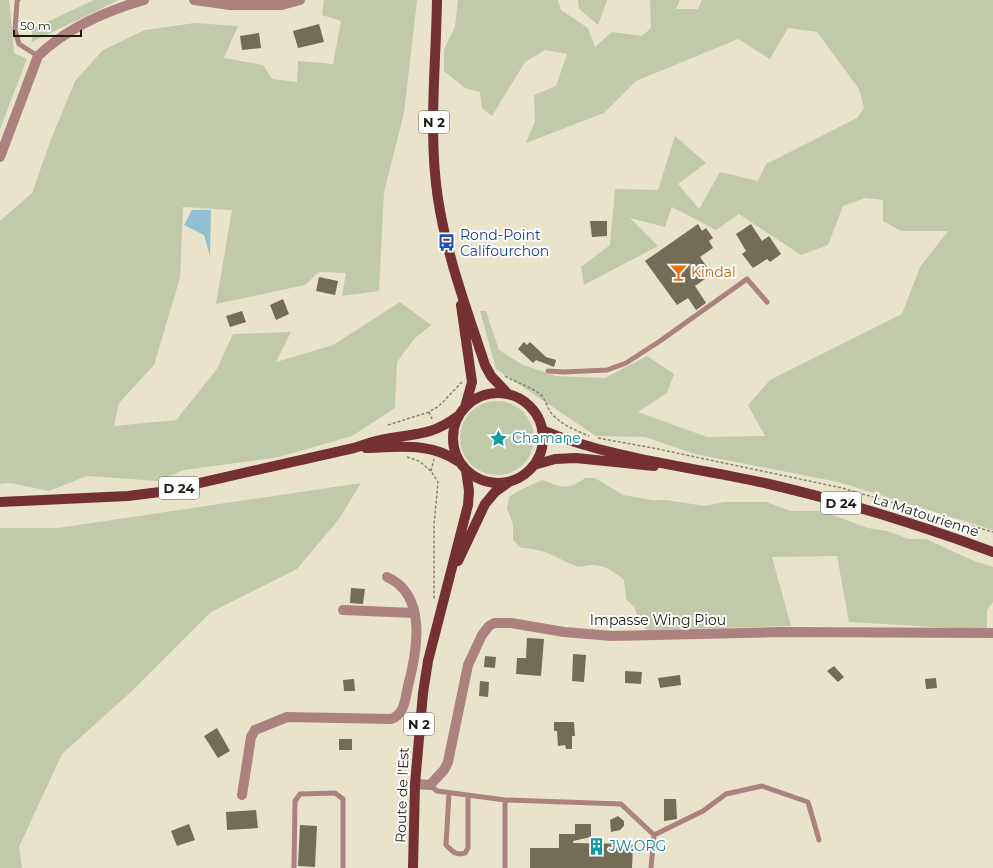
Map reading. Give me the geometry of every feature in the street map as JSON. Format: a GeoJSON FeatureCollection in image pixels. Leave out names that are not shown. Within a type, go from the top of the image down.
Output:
{"type":"FeatureCollection","features":[{"type":"Feature","properties":{"kind":"main road","name":"N 2"},"geometry":{"type":"LineString","coordinates":[[437,0],[434,107],[435,166],[442,220],[460,292],[485,365],[491,376],[508,394]]}},
{"type":"Feature","properties":{"kind":"main road","name":"N 2"},"geometry":{"type":"LineString","coordinates":[[460,292],[472,382],[465,407]]}},
{"type":"Feature","properties":{"kind":"main road","name":"N 2"},"geometry":{"type":"LineString","coordinates":[[492,394],[508,394],[520,399],[530,407],[538,418],[542,430],[543,442],[540,454],[534,465],[524,475],[512,481],[500,483],[487,482],[476,477],[463,466],[455,452],[453,440],[454,428],[458,416],[465,407],[478,398],[492,394]]}},
{"type":"Feature","properties":{"kind":"main road","name":"D 24"},"geometry":{"type":"LineString","coordinates":[[0,502],[128,496],[160,492],[354,448],[381,440],[437,430],[458,416]]}},
{"type":"Feature","properties":{"kind":"main road","name":"La Matourienne"},"geometry":{"type":"LineString","coordinates":[[542,430],[594,449],[769,484],[840,502],[910,522],[993,552]]}},
{"type":"Feature","properties":{"kind":"main road","name":"D 24"},"geometry":{"type":"LineString","coordinates":[[354,448],[409,447],[432,449],[448,454],[463,466]]}},
{"type":"Feature","properties":{"kind":"main road","name":"La Matourienne"},"geometry":{"type":"LineString","coordinates":[[534,465],[555,458],[576,458],[628,464],[686,468]]}},
{"type":"Feature","properties":{"kind":"main road","name":"Route de l'Est"},"geometry":{"type":"LineString","coordinates":[[413,868],[415,784],[419,731],[428,661],[468,505],[470,491],[463,466]]}},
{"type":"Feature","properties":{"kind":"main road","name":"Route de l'Est"},"geometry":{"type":"LineString","coordinates":[[448,583],[485,504],[495,492],[512,481]]}},
{"type":"Feature","properties":{"kind":"street"},"geometry":{"type":"LineString","coordinates":[[0,157],[38,56],[50,44],[70,31],[121,6],[144,0]]}},
{"type":"Feature","properties":{"kind":"street"},"geometry":{"type":"LineString","coordinates":[[194,0],[230,5],[282,6],[300,0]]}},
{"type":"Feature","properties":{"kind":"street"},"geometry":{"type":"LineString","coordinates":[[242,795],[251,737],[255,730],[287,717],[391,719],[398,717],[402,709],[415,661],[417,624],[414,613],[402,587],[387,577]]}},
{"type":"Feature","properties":{"kind":"street"},"geometry":{"type":"LineString","coordinates":[[343,610],[414,613]]}},
{"type":"Feature","properties":{"kind":"street","name":"Impasse Wing Piou"},"geometry":{"type":"LineString","coordinates":[[430,785],[444,770],[448,762],[468,665],[482,635],[489,626],[494,623],[511,623],[564,632],[612,636],[780,632],[993,633]]}},
{"type":"Feature","properties":{"kind":"street"},"geometry":{"type":"LineString","coordinates":[[415,661],[428,661]]}},
{"type":"Feature","properties":{"kind":"street"},"geometry":{"type":"LineString","coordinates":[[415,784],[430,785]]}},
{"type":"Feature","properties":{"kind":"lane"},"geometry":{"type":"LineString","coordinates":[[18,0],[15,30],[19,44],[38,56]]}},
{"type":"Feature","properties":{"kind":"lane"},"geometry":{"type":"LineString","coordinates":[[548,371],[606,370],[626,363],[660,341],[747,279],[767,302]]}},
{"type":"Feature","properties":{"kind":"lane"},"geometry":{"type":"LineString","coordinates":[[430,785],[437,791],[505,800],[621,804],[654,835]]}},
{"type":"Feature","properties":{"kind":"lane"},"geometry":{"type":"LineString","coordinates":[[654,835],[703,811],[726,794],[762,786],[808,802],[818,840]]}},
{"type":"Feature","properties":{"kind":"lane"},"geometry":{"type":"LineString","coordinates":[[294,868],[295,800],[297,796],[300,794],[334,793],[343,799],[343,868]]}},
{"type":"Feature","properties":{"kind":"lane"},"geometry":{"type":"LineString","coordinates":[[449,793],[446,845],[454,853],[460,854],[465,853],[468,848],[468,795]]}},
{"type":"Feature","properties":{"kind":"lane"},"geometry":{"type":"LineString","coordinates":[[505,800],[505,868]]}},
{"type":"Feature","properties":{"kind":"lane"},"geometry":{"type":"LineString","coordinates":[[651,868],[654,835]]}},
{"type":"Feature","properties":{"kind":"path"},"geometry":{"type":"LineString","coordinates":[[502,374],[514,382],[526,386],[542,396],[551,413],[568,427],[595,438],[652,448],[842,488],[993,532]]}},
{"type":"Feature","properties":{"kind":"path"},"geometry":{"type":"LineString","coordinates":[[388,425],[429,412],[439,406],[460,382],[465,382]]}},
{"type":"Feature","properties":{"kind":"path"},"geometry":{"type":"LineString","coordinates":[[429,412],[432,419]]}},
{"type":"Feature","properties":{"kind":"path"},"geometry":{"type":"LineString","coordinates":[[431,471],[435,453]]}},
{"type":"Feature","properties":{"kind":"path"},"geometry":{"type":"LineString","coordinates":[[402,455],[419,462],[431,471],[438,482],[434,525],[434,599]]}},
{"type":"Feature","properties":{"kind":"green space"},"geometry":{"type":"Polygon","coordinates":[[[0,0],[9,0],[14,53],[27,59],[0,129],[0,0]]]}},
{"type":"Feature","properties":{"kind":"green space"},"geometry":{"type":"Polygon","coordinates":[[[94,0],[119,0],[32,42],[32,29],[94,0]]]}},
{"type":"Feature","properties":{"kind":"green space"},"geometry":{"type":"Polygon","coordinates":[[[324,0],[417,0],[404,113],[384,192],[379,291],[342,296],[346,273],[319,272],[305,285],[216,304],[232,210],[183,207],[180,278],[154,365],[119,403],[114,426],[176,420],[217,369],[233,334],[291,332],[276,362],[333,345],[400,302],[431,325],[414,339],[397,362],[395,408],[352,436],[279,457],[184,470],[157,481],[87,476],[49,491],[10,483],[0,484],[0,221],[32,193],[50,142],[75,81],[103,50],[145,30],[195,23],[238,26],[224,58],[263,65],[272,79],[297,82],[298,61],[333,64],[341,21],[322,15],[324,0]]]}},
{"type":"Feature","properties":{"kind":"green space"},"geometry":{"type":"Polygon","coordinates":[[[458,0],[558,0],[561,10],[588,28],[595,47],[612,32],[642,36],[651,28],[650,0],[680,0],[676,9],[698,9],[702,0],[993,0],[993,530],[838,482],[695,454],[645,437],[596,436],[496,369],[480,311],[486,311],[499,350],[523,365],[556,376],[605,378],[647,356],[674,374],[667,393],[638,412],[707,437],[765,436],[748,405],[770,380],[902,314],[920,267],[948,231],[901,231],[883,221],[883,200],[865,198],[843,206],[828,245],[801,255],[739,214],[716,230],[672,207],[665,227],[630,218],[658,246],[584,285],[581,267],[610,245],[615,189],[658,190],[675,136],[706,163],[678,184],[699,209],[720,172],[758,181],[766,164],[857,118],[864,108],[859,89],[817,32],[788,28],[770,59],[738,39],[636,81],[604,113],[526,143],[535,121],[534,95],[556,86],[567,54],[545,50],[525,62],[492,116],[482,108],[480,92],[465,88],[444,71],[444,49],[455,27],[458,0]]]}},
{"type":"Feature","properties":{"kind":"green space"},"geometry":{"type":"Polygon","coordinates":[[[578,0],[607,0],[598,25],[579,9],[578,0]]]}},
{"type":"Feature","properties":{"kind":"green space"},"geometry":{"type":"Polygon","coordinates":[[[497,401],[518,407],[528,417],[534,438],[528,459],[518,469],[497,475],[476,469],[466,459],[460,438],[466,417],[476,407],[497,401]]]}},
{"type":"Feature","properties":{"kind":"green space"},"geometry":{"type":"Polygon","coordinates":[[[585,478],[595,478],[623,495],[705,506],[724,502],[766,502],[791,511],[821,511],[868,528],[887,531],[909,539],[926,539],[974,561],[993,567],[993,602],[987,610],[987,630],[849,622],[837,556],[772,557],[791,626],[648,630],[639,624],[635,608],[626,599],[624,580],[613,572],[597,565],[576,566],[538,550],[521,548],[513,540],[513,524],[507,509],[509,497],[542,480],[560,486],[569,486],[574,485],[585,478]]]}},
{"type":"Feature","properties":{"kind":"green space"},"geometry":{"type":"Polygon","coordinates":[[[361,483],[339,519],[297,569],[211,612],[133,690],[62,754],[19,847],[22,868],[0,868],[0,528],[58,528],[361,483]]]}},
{"type":"Feature","properties":{"kind":"water"},"geometry":{"type":"Polygon","coordinates":[[[192,210],[211,210],[210,256],[204,235],[184,225],[192,210]]]}},
{"type":"Feature","properties":{"kind":"building"},"geometry":{"type":"Polygon","coordinates":[[[319,24],[324,42],[298,48],[293,31],[319,24]]]}},
{"type":"Feature","properties":{"kind":"building"},"geometry":{"type":"Polygon","coordinates":[[[259,33],[261,48],[242,50],[240,36],[259,33]]]}},
{"type":"Feature","properties":{"kind":"building"},"geometry":{"type":"Polygon","coordinates":[[[590,221],[607,221],[607,236],[592,237],[590,221]]]}},
{"type":"Feature","properties":{"kind":"building"},"geometry":{"type":"Polygon","coordinates":[[[698,224],[702,231],[706,228],[713,238],[709,241],[713,248],[700,257],[712,274],[695,286],[706,303],[696,310],[688,298],[677,305],[645,261],[698,224]]]}},
{"type":"Feature","properties":{"kind":"building"},"geometry":{"type":"Polygon","coordinates":[[[751,224],[762,241],[769,236],[781,254],[770,262],[767,259],[753,268],[742,254],[746,251],[736,234],[751,224]]]}},
{"type":"Feature","properties":{"kind":"building"},"geometry":{"type":"Polygon","coordinates":[[[319,277],[338,281],[335,295],[316,291],[319,277]]]}},
{"type":"Feature","properties":{"kind":"building"},"geometry":{"type":"Polygon","coordinates":[[[283,299],[289,314],[276,320],[270,305],[283,299]]]}},
{"type":"Feature","properties":{"kind":"building"},"geometry":{"type":"Polygon","coordinates":[[[242,311],[246,322],[230,327],[226,316],[242,311]]]}},
{"type":"Feature","properties":{"kind":"building"},"geometry":{"type":"Polygon","coordinates":[[[524,342],[527,345],[530,342],[546,357],[556,360],[554,367],[536,360],[533,363],[518,349],[524,342]]]}},
{"type":"Feature","properties":{"kind":"building"},"geometry":{"type":"Polygon","coordinates":[[[351,588],[365,589],[363,604],[350,603],[351,588]]]}},
{"type":"Feature","properties":{"kind":"building"},"geometry":{"type":"Polygon","coordinates":[[[527,638],[544,639],[541,676],[516,674],[517,658],[526,658],[527,638]]]}},
{"type":"Feature","properties":{"kind":"building"},"geometry":{"type":"Polygon","coordinates":[[[573,654],[586,655],[584,682],[572,681],[573,654]]]}},
{"type":"Feature","properties":{"kind":"building"},"geometry":{"type":"Polygon","coordinates":[[[485,656],[496,657],[495,668],[484,667],[485,656]]]}},
{"type":"Feature","properties":{"kind":"building"},"geometry":{"type":"Polygon","coordinates":[[[834,666],[844,677],[838,682],[827,671],[834,666]]]}},
{"type":"Feature","properties":{"kind":"building"},"geometry":{"type":"Polygon","coordinates":[[[625,671],[642,672],[641,684],[625,683],[625,671]]]}},
{"type":"Feature","properties":{"kind":"building"},"geometry":{"type":"Polygon","coordinates":[[[680,675],[681,685],[660,688],[658,678],[680,675]]]}},
{"type":"Feature","properties":{"kind":"building"},"geometry":{"type":"Polygon","coordinates":[[[936,678],[937,688],[926,689],[925,679],[936,678]]]}},
{"type":"Feature","properties":{"kind":"building"},"geometry":{"type":"Polygon","coordinates":[[[354,679],[355,691],[344,691],[343,680],[354,679]]]}},
{"type":"Feature","properties":{"kind":"building"},"geometry":{"type":"Polygon","coordinates":[[[480,681],[489,682],[488,697],[479,696],[480,681]]]}},
{"type":"Feature","properties":{"kind":"building"},"geometry":{"type":"Polygon","coordinates":[[[554,722],[574,722],[575,736],[572,736],[572,749],[566,749],[565,745],[558,746],[557,731],[554,731],[554,722]]]}},
{"type":"Feature","properties":{"kind":"building"},"geometry":{"type":"Polygon","coordinates":[[[217,728],[230,751],[218,758],[204,736],[217,728]]]}},
{"type":"Feature","properties":{"kind":"building"},"geometry":{"type":"Polygon","coordinates":[[[339,739],[352,739],[352,750],[339,750],[339,739]]]}},
{"type":"Feature","properties":{"kind":"building"},"geometry":{"type":"Polygon","coordinates":[[[664,799],[676,799],[677,819],[664,821],[664,799]]]}},
{"type":"Feature","properties":{"kind":"building"},"geometry":{"type":"Polygon","coordinates":[[[256,810],[258,828],[227,830],[226,812],[256,810]]]}},
{"type":"Feature","properties":{"kind":"building"},"geometry":{"type":"Polygon","coordinates":[[[618,816],[624,821],[624,826],[620,830],[611,832],[610,820],[618,816]]]}},
{"type":"Feature","properties":{"kind":"building"},"geometry":{"type":"Polygon","coordinates":[[[189,824],[195,840],[177,846],[171,831],[189,824]]]}},
{"type":"Feature","properties":{"kind":"building","name":"JW.ORG"},"geometry":{"type":"Polygon","coordinates":[[[575,824],[591,824],[591,837],[573,841],[573,843],[633,844],[632,868],[530,868],[530,848],[559,848],[559,834],[575,834],[575,824]]]}},
{"type":"Feature","properties":{"kind":"building"},"geometry":{"type":"Polygon","coordinates":[[[300,825],[317,826],[315,867],[298,866],[300,825]]]}},
{"type":"Feature","properties":{"kind":"place","name":"Rond-Point Califourchon"},"geometry":{"type":"Point","coordinates":[447,243]}},
{"type":"Feature","properties":{"kind":"place","name":"Kindal"},"geometry":{"type":"Point","coordinates":[678,272]}},
{"type":"Feature","properties":{"kind":"place","name":"Chamane"},"geometry":{"type":"Point","coordinates":[499,438]}},
{"type":"Feature","properties":{"kind":"place","name":"JW.ORG"},"geometry":{"type":"Point","coordinates":[596,846]}}]}
